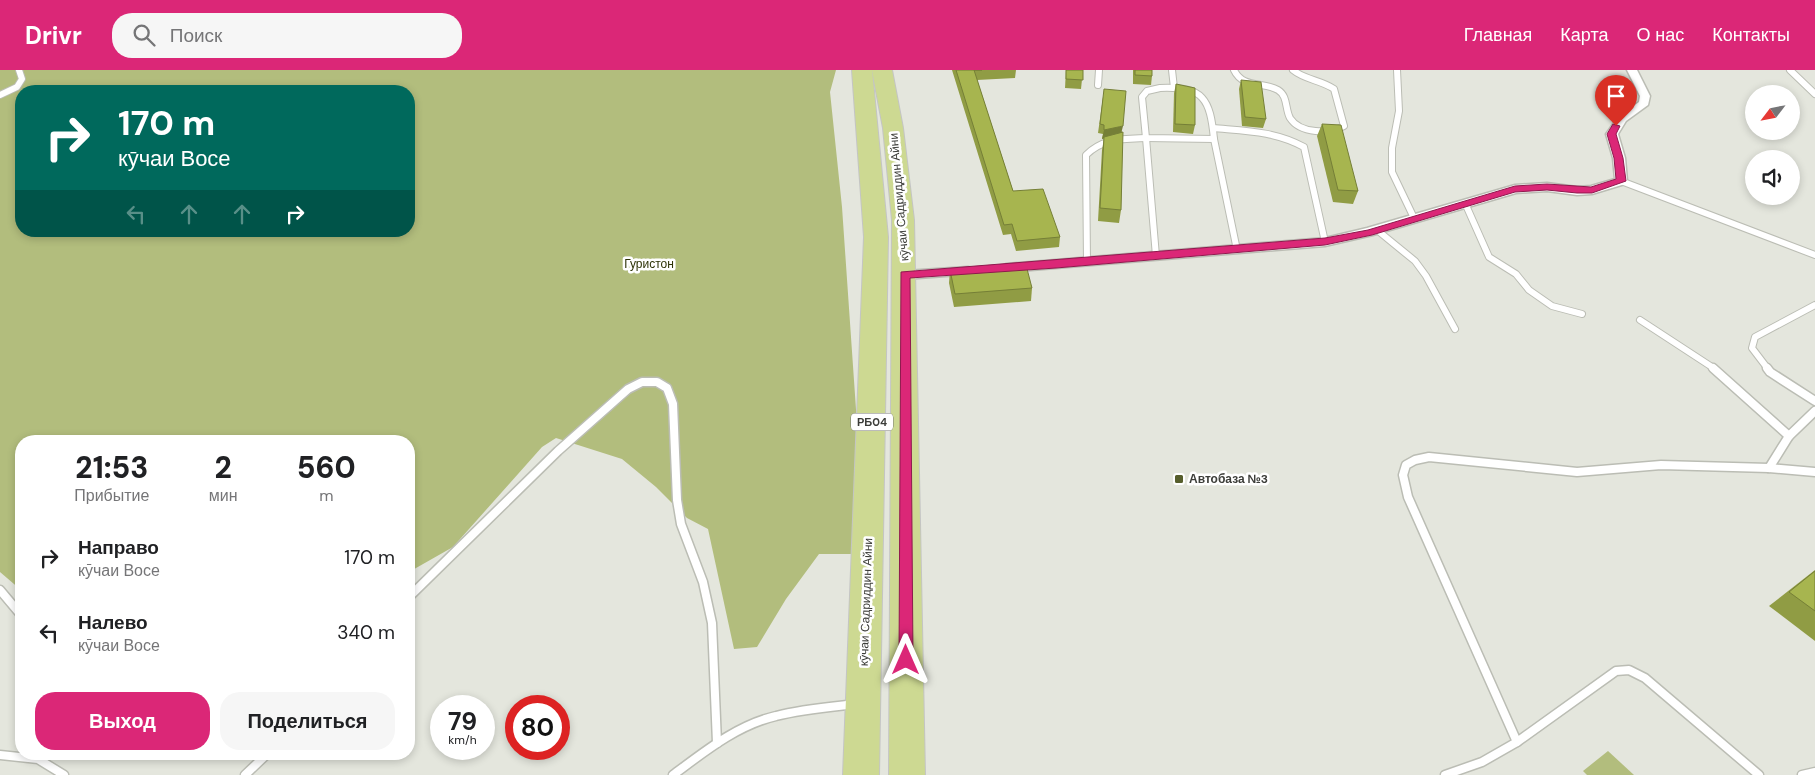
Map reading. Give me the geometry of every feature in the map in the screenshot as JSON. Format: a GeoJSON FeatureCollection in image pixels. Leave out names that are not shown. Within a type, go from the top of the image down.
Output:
{"type":"FeatureCollection","features":[{"type":"Feature","properties":{"kind":"highway","name":"кӯчаи Садриддин Айни"},"geometry":{"type":"LineString","coordinates":[[861,775],[876,237],[862,70]]}},
{"type":"Feature","properties":{"kind":"highway","name":"кӯчаи Садриддин Айни"},"geometry":{"type":"LineString","coordinates":[[882,70],[896,149],[903,220],[905,275],[906,775]]}},
{"type":"Feature","properties":{"kind":"street"},"geometry":{"type":"LineString","coordinates":[[996,269],[1325,242],[1377,230],[1465,202],[1515,189],[1532,187],[1592,190],[1621,181],[1619,158],[1612,134],[1622,119],[1644,103],[1645,96],[1632,70]]}},
{"type":"Feature","properties":{"kind":"street"},"geometry":{"type":"LineString","coordinates":[[905,275],[977,270]]}},
{"type":"Feature","properties":{"kind":"lane"},"geometry":{"type":"LineString","coordinates":[[19,70],[22,79],[19,85]]}},
{"type":"Feature","properties":{"kind":"lane"},"geometry":{"type":"LineString","coordinates":[[1098,85],[1099,70]]}},
{"type":"Feature","properties":{"kind":"lane"},"geometry":{"type":"LineString","coordinates":[[1172,70],[1174,88]]}},
{"type":"Feature","properties":{"kind":"lane"},"geometry":{"type":"LineString","coordinates":[[1234,70],[1236,76],[1242,80],[1278,91],[1285,97],[1290,119],[1297,124],[1307,128],[1332,131],[1339,130],[1344,126],[1334,89],[1320,80],[1306,78],[1293,70]]}},
{"type":"Feature","properties":{"kind":"lane"},"geometry":{"type":"LineString","coordinates":[[1397,70],[1399,111],[1392,148],[1392,172],[1414,218]]}},
{"type":"Feature","properties":{"kind":"lane"},"geometry":{"type":"LineString","coordinates":[[1790,70],[1815,94]]}},
{"type":"Feature","properties":{"kind":"lane"},"geometry":{"type":"LineString","coordinates":[[1156,256],[1142,97],[1148,91],[1174,88],[1187,89],[1197,93],[1206,100],[1237,250]]}},
{"type":"Feature","properties":{"kind":"lane"},"geometry":{"type":"LineString","coordinates":[[0,95],[15,89]]}},
{"type":"Feature","properties":{"kind":"lane"},"geometry":{"type":"LineString","coordinates":[[1212,128],[1276,134],[1292,139],[1304,147],[1325,242]]}},
{"type":"Feature","properties":{"kind":"lane"},"geometry":{"type":"LineString","coordinates":[[1087,262],[1086,155],[1095,146],[1107,141],[1214,139]]}},
{"type":"Feature","properties":{"kind":"lane"},"geometry":{"type":"LineString","coordinates":[[1621,181],[1815,255]]}},
{"type":"Feature","properties":{"kind":"lane"},"geometry":{"type":"LineString","coordinates":[[1465,202],[1489,257],[1516,274],[1529,290],[1552,306],[1582,314]]}},
{"type":"Feature","properties":{"kind":"lane"},"geometry":{"type":"LineString","coordinates":[[1377,230],[1415,261],[1426,276],[1455,329]]}},
{"type":"Feature","properties":{"kind":"lane"},"geometry":{"type":"LineString","coordinates":[[1815,305],[1755,337],[1752,348],[1770,372],[1815,401]]}},
{"type":"Feature","properties":{"kind":"lane"},"geometry":{"type":"LineString","coordinates":[[1640,320],[1712,367],[1789,436]]}},
{"type":"Feature","properties":{"kind":"lane"},"geometry":{"type":"LineString","coordinates":[[415,591],[558,451],[628,389],[642,382],[657,382],[667,388],[674,404],[678,500],[681,524],[702,582],[712,623],[717,744]]}},
{"type":"Feature","properties":{"kind":"lane"},"geometry":{"type":"LineString","coordinates":[[1769,468],[1789,436],[1815,411]]}},
{"type":"Feature","properties":{"kind":"lane"},"geometry":{"type":"LineString","coordinates":[[1517,742],[1408,497],[1403,475],[1406,465],[1414,460],[1430,457],[1577,472],[1638,466],[1769,468],[1815,472]]}},
{"type":"Feature","properties":{"kind":"lane"},"geometry":{"type":"LineString","coordinates":[[0,590],[15,608]]}},
{"type":"Feature","properties":{"kind":"lane"},"geometry":{"type":"LineString","coordinates":[[1445,775],[1484,763],[1517,742],[1616,671],[1629,670],[1645,678],[1759,775]]}},
{"type":"Feature","properties":{"kind":"lane"},"geometry":{"type":"LineString","coordinates":[[673,775],[717,744],[751,725],[774,716],[863,703]]}},
{"type":"Feature","properties":{"kind":"lane"},"geometry":{"type":"LineString","coordinates":[[0,755],[15,757]]}},
{"type":"Feature","properties":{"kind":"lane"},"geometry":{"type":"LineString","coordinates":[[40,760],[64,775]]}},
{"type":"Feature","properties":{"kind":"lane"},"geometry":{"type":"LineString","coordinates":[[245,775],[261,760]]}},
{"type":"Feature","properties":{"kind":"lane"},"geometry":{"type":"LineString","coordinates":[[1802,775],[1815,772]]}},
{"type":"Feature","properties":{"kind":"green space","name":"Гуристон"},"geometry":{"type":"Polygon","coordinates":[[[0,70],[836,70],[830,92],[842,207],[866,554],[819,554],[786,599],[757,647],[734,649],[708,529],[687,518],[656,487],[622,459],[556,438],[542,447],[453,547],[415,569],[415,435],[15,435],[15,585],[0,572],[0,70]]]}},
{"type":"Feature","properties":{"kind":"green space"},"geometry":{"type":"Polygon","coordinates":[[[1608,751],[1634,775],[1587,775],[1583,771],[1608,751]]]}},
{"type":"Feature","properties":{"kind":"building"},"geometry":{"type":"Polygon","coordinates":[[[956,70],[974,70],[1013,191],[1043,189],[1060,237],[1017,241],[1012,224],[1004,225],[956,70]]]}},
{"type":"Feature","properties":{"kind":"building"},"geometry":{"type":"Polygon","coordinates":[[[1066,70],[1083,70],[1083,80],[1066,79],[1066,70]]]}},
{"type":"Feature","properties":{"kind":"building"},"geometry":{"type":"Polygon","coordinates":[[[1135,70],[1152,70],[1152,76],[1135,75],[1135,70]]]}},
{"type":"Feature","properties":{"kind":"building"},"geometry":{"type":"Polygon","coordinates":[[[1241,80],[1261,82],[1266,119],[1245,117],[1241,80]]]}},
{"type":"Feature","properties":{"kind":"building"},"geometry":{"type":"Polygon","coordinates":[[[1176,84],[1195,88],[1195,125],[1175,124],[1176,84]]]}},
{"type":"Feature","properties":{"kind":"building"},"geometry":{"type":"Polygon","coordinates":[[[1104,89],[1126,91],[1123,126],[1104,130],[1104,125],[1100,124],[1104,89]]]}},
{"type":"Feature","properties":{"kind":"building"},"geometry":{"type":"Polygon","coordinates":[[[1322,124],[1341,125],[1358,191],[1338,190],[1322,124]]]}},
{"type":"Feature","properties":{"kind":"building"},"geometry":{"type":"Polygon","coordinates":[[[1123,132],[1121,210],[1100,208],[1104,137],[1123,132]]]}},
{"type":"Feature","properties":{"kind":"building"},"geometry":{"type":"Polygon","coordinates":[[[1026,265],[1032,288],[955,294],[950,270],[1026,265]]]}},
{"type":"Feature","properties":{"kind":"building"},"geometry":{"type":"Polygon","coordinates":[[[1815,571],[1815,611],[1789,592],[1815,571]]]}},
{"type":"Feature","properties":{"kind":"place","name":"Автобаза №3"},"geometry":{"type":"Point","coordinates":[1179,479]}},
{"type":"Feature","properties":{"kind":"route"},"geometry":{"type":"LineString","coordinates":[[906,660],[905,275],[1056,265],[1325,242],[1369,232],[1465,202],[1515,189],[1547,187],[1577,191],[1592,190],[1621,181],[1619,158],[1612,134],[1616,126]]}}]}
